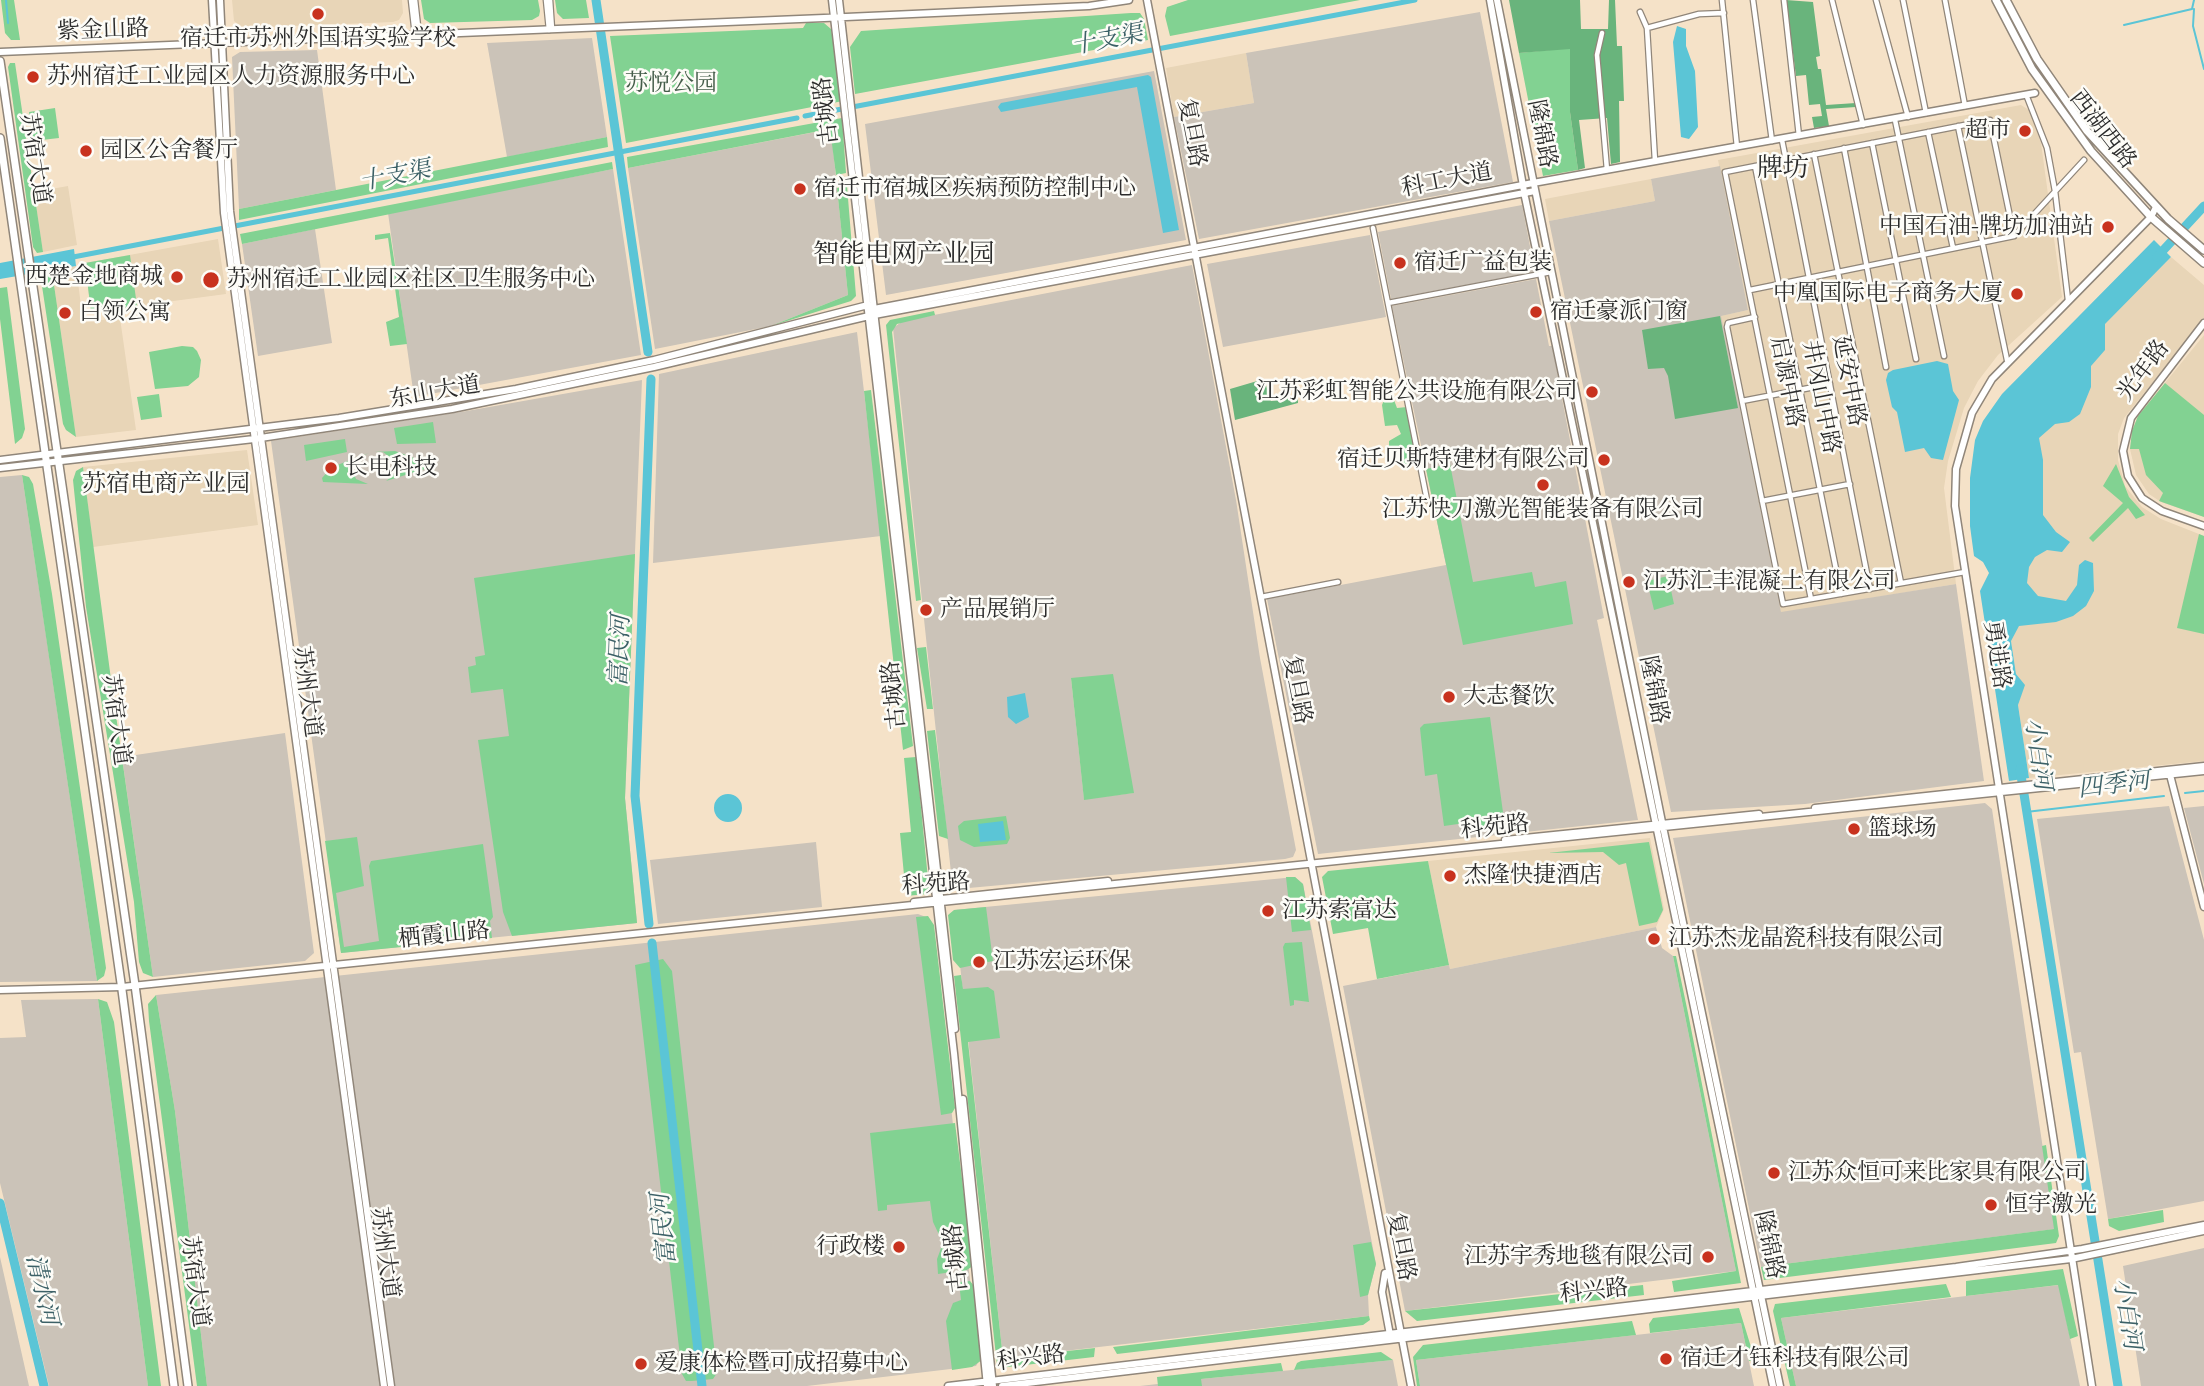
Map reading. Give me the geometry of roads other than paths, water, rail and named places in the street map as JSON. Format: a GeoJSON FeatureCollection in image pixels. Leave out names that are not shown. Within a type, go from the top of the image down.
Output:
{"type":"FeatureCollection","features":[{"type":"Feature","properties":{"kind":"main road","name":"西湖西路"},"geometry":{"type":"LineString","coordinates":[[1996,0],[2032,69],[2091,151],[2151,217],[2204,263]]}},
{"type":"Feature","properties":{"kind":"main road","name":"西湖西路"},"geometry":{"type":"LineString","coordinates":[[2006,0],[2056,89],[2095,141],[2156,207],[2204,250]]}},
{"type":"Feature","properties":{"kind":"main road","name":"苏宿大道"},"geometry":{"type":"LineString","coordinates":[[0,61],[135,985],[188,1386]]}},
{"type":"Feature","properties":{"kind":"main road","name":"苏宿大道"},"geometry":{"type":"LineString","coordinates":[[0,138],[44,459],[122,987],[174,1386]]}},
{"type":"Feature","properties":{"kind":"street","name":"苏州大道"},"geometry":{"type":"LineString","coordinates":[[212,0],[218,44],[227,212],[384,1386]]}},
{"type":"Feature","properties":{"kind":"street","name":"苏州大道"},"geometry":{"type":"LineString","coordinates":[[218,44],[220,0]]}},
{"type":"Feature","properties":{"kind":"street"},"geometry":{"type":"LineString","coordinates":[[413,0],[417,35]]}},
{"type":"Feature","properties":{"kind":"street"},"geometry":{"type":"LineString","coordinates":[[548,0],[551,30]]}},
{"type":"Feature","properties":{"kind":"street","name":"古城路"},"geometry":{"type":"LineString","coordinates":[[832,0],[837,18],[848,108],[939,901],[990,1384]]}},
{"type":"Feature","properties":{"kind":"street","name":"古城路"},"geometry":{"type":"LineString","coordinates":[[837,18],[839,0]]}},
{"type":"Feature","properties":{"kind":"street","name":"紫金山路"},"geometry":{"type":"LineString","coordinates":[[0,52],[837,18],[1089,6],[1129,0]]}},
{"type":"Feature","properties":{"kind":"street","name":"复旦路"},"geometry":{"type":"LineString","coordinates":[[1147,0],[1410,1386]]}},
{"type":"Feature","properties":{"kind":"street","name":"隆锦路"},"geometry":{"type":"LineString","coordinates":[[1490,0],[1496,13],[1534,187],[1659,826]]}},
{"type":"Feature","properties":{"kind":"street","name":"隆锦路"},"geometry":{"type":"LineString","coordinates":[[1497,0],[1496,13],[1524,189],[1757,1293],[1780,1386]]}},
{"type":"Feature","properties":{"kind":"street"},"geometry":{"type":"LineString","coordinates":[[1722,0],[1737,148]]}},
{"type":"Feature","properties":{"kind":"street"},"geometry":{"type":"LineString","coordinates":[[1753,0],[1772,141]]}},
{"type":"Feature","properties":{"kind":"street"},"geometry":{"type":"LineString","coordinates":[[1784,0],[1799,137]]}},
{"type":"Feature","properties":{"kind":"street"},"geometry":{"type":"LineString","coordinates":[[1832,0],[1863,126]]}},
{"type":"Feature","properties":{"kind":"street"},"geometry":{"type":"LineString","coordinates":[[1876,0],[1908,118]]}},
{"type":"Feature","properties":{"kind":"street"},"geometry":{"type":"LineString","coordinates":[[1903,0],[1927,114]]}},
{"type":"Feature","properties":{"kind":"street"},"geometry":{"type":"LineString","coordinates":[[1945,0],[1965,107]]}},
{"type":"Feature","properties":{"kind":"street"},"geometry":{"type":"LineString","coordinates":[[1640,12],[1647,28],[1655,162]]}},
{"type":"Feature","properties":{"kind":"street"},"geometry":{"type":"LineString","coordinates":[[1647,28],[1699,14],[1724,13]]}},
{"type":"Feature","properties":{"kind":"street"},"geometry":{"type":"LineString","coordinates":[[1602,33],[1597,55],[1607,170]]}},
{"type":"Feature","properties":{"kind":"street","name":"科工大道"},"geometry":{"type":"LineString","coordinates":[[871,311],[1196,255],[1607,170],[1908,118],[2035,93]]}},
{"type":"Feature","properties":{"kind":"street"},"geometry":{"type":"LineString","coordinates":[[2027,97],[2047,148],[2068,300]]}},
{"type":"Feature","properties":{"kind":"street"},"geometry":{"type":"LineString","coordinates":[[1895,120],[1944,356]]}},
{"type":"Feature","properties":{"kind":"street"},"geometry":{"type":"LineString","coordinates":[[1755,166],[1990,120],[2014,236]]}},
{"type":"Feature","properties":{"kind":"street"},"geometry":{"type":"LineString","coordinates":[[1958,126],[2007,360]]}},
{"type":"Feature","properties":{"kind":"street"},"geometry":{"type":"LineString","coordinates":[[1928,132],[1953,248]]}},
{"type":"Feature","properties":{"kind":"street","name":"延安中路"},"geometry":{"type":"LineString","coordinates":[[1782,140],[1870,589]]}},
{"type":"Feature","properties":{"kind":"street"},"geometry":{"type":"LineString","coordinates":[[1872,143],[1916,359]]}},
{"type":"Feature","properties":{"kind":"street"},"geometry":{"type":"LineString","coordinates":[[1844,148],[1886,367]]}},
{"type":"Feature","properties":{"kind":"street"},"geometry":{"type":"LineString","coordinates":[[1814,154],[1901,583]]}},
{"type":"Feature","properties":{"kind":"street"},"geometry":{"type":"LineString","coordinates":[[1750,290],[2014,236],[2084,160]]}},
{"type":"Feature","properties":{"kind":"street","name":"启源中路"},"geometry":{"type":"LineString","coordinates":[[1755,166],[1725,172],[1811,599]]}},
{"type":"Feature","properties":{"kind":"street","name":"井冈山中路"},"geometry":{"type":"LineString","coordinates":[[1755,166],[1841,594]]}},
{"type":"Feature","properties":{"kind":"street","name":"科工大道"},"geometry":{"type":"LineString","coordinates":[[871,311],[1195,246],[1524,189]]}},
{"type":"Feature","properties":{"kind":"street","name":"勇进路"},"geometry":{"type":"LineString","coordinates":[[2092,1386],[2003,790],[1955,506],[1956,469],[1972,413],[2007,360],[2151,217],[2156,207]]}},
{"type":"Feature","properties":{"kind":"street"},"geometry":{"type":"LineString","coordinates":[[1373,228],[1427,499]]}},
{"type":"Feature","properties":{"kind":"street"},"geometry":{"type":"LineString","coordinates":[[1388,303],[1551,272]]}},
{"type":"Feature","properties":{"kind":"street","name":"东山大道"},"geometry":{"type":"LineString","coordinates":[[58,458],[516,389],[871,311]]}},
{"type":"Feature","properties":{"kind":"street","name":"东山大道"},"geometry":{"type":"LineString","coordinates":[[0,460],[58,458],[258,438],[540,392],[871,311]]}},
{"type":"Feature","properties":{"kind":"street"},"geometry":{"type":"LineString","coordinates":[[1755,317],[1728,323],[1727,327],[1783,604],[1965,572]]}},
{"type":"Feature","properties":{"kind":"street","name":"光年路"},"geometry":{"type":"LineString","coordinates":[[2204,323],[2131,418],[2123,451],[2128,476],[2142,498],[2162,511],[2204,526]]}},
{"type":"Feature","properties":{"kind":"street"},"geometry":{"type":"LineString","coordinates":[[1742,401],[1830,384]]}},
{"type":"Feature","properties":{"kind":"street","name":"苏州大道"},"geometry":{"type":"LineString","coordinates":[[258,438],[334,964],[391,1386]]}},
{"type":"Feature","properties":{"kind":"street","name":"东山大道"},"geometry":{"type":"LineString","coordinates":[[0,468],[44,459]]}},
{"type":"Feature","properties":{"kind":"street"},"geometry":{"type":"LineString","coordinates":[[1762,501],[1850,485]]}},
{"type":"Feature","properties":{"kind":"street"},"geometry":{"type":"LineString","coordinates":[[1260,597],[1338,582]]}},
{"type":"Feature","properties":{"kind":"street","name":"科苑路"},"geometry":{"type":"LineString","coordinates":[[891,906],[1311,864],[2169,772],[2204,766]]}},
{"type":"Feature","properties":{"kind":"street","name":"科苑路"},"geometry":{"type":"LineString","coordinates":[[2169,772],[2204,771]]}},
{"type":"Feature","properties":{"kind":"street"},"geometry":{"type":"LineString","coordinates":[[2169,772],[2204,908]]}},
{"type":"Feature","properties":{"kind":"street","name":"栖霞山路"},"geometry":{"type":"LineString","coordinates":[[0,990],[122,987],[891,906]]}},
{"type":"Feature","properties":{"kind":"street","name":"科兴路"},"geometry":{"type":"LineString","coordinates":[[2108,1248],[2204,1225]]}},
{"type":"Feature","properties":{"kind":"street","name":"科兴路"},"geometry":{"type":"LineString","coordinates":[[948,1386],[990,1384],[2071,1255],[2204,1231]]}},
{"type":"Feature","properties":{"kind":"street"},"geometry":{"type":"LineString","coordinates":[[1386,1268],[1382,1292],[1390,1336]]}},
{"type":"Feature","properties":{"kind":"street","name":"隆锦路"},"geometry":{"type":"LineString","coordinates":[[1757,1293],[1773,1386]]}},
{"type":"Feature","properties":{"kind":"street","name":"科兴路"},"geometry":{"type":"LineString","coordinates":[[1002,1386],[1390,1336]]}},
{"type":"Feature","properties":{"kind":"water"},"geometry":{"type":"Polygon","coordinates":[[[1677,26],[1686,29],[1686,46],[1695,71],[1698,127],[1689,139],[1681,137],[1673,42],[1677,26]]]}},
{"type":"Feature","properties":{"kind":"water"},"geometry":{"type":"Polygon","coordinates":[[[1148,75],[1151,77],[1179,230],[1163,233],[1137,87],[1001,112],[998,107],[1001,103],[1148,75]]]}},
{"type":"Feature","properties":{"kind":"water"},"geometry":{"type":"Polygon","coordinates":[[[2154,240],[2171,257],[2105,324],[2105,350],[2091,366],[2091,387],[2080,414],[2069,422],[2055,424],[2039,438],[2043,460],[2043,515],[2056,532],[2070,542],[2062,552],[2047,550],[2035,557],[2029,567],[2027,583],[2038,596],[2066,601],[2077,585],[2079,565],[2085,560],[2093,563],[2094,591],[2086,606],[2073,616],[2056,622],[2019,626],[2011,641],[2016,674],[2025,685],[2018,705],[2029,778],[2009,781],[1980,591],[1989,573],[1983,562],[1974,556],[1970,526],[1970,478],[1975,440],[1983,421],[2002,394],[2154,240]]]}},
{"type":"Feature","properties":{"kind":"water"},"geometry":{"type":"Polygon","coordinates":[[[74,249],[76,266],[0,279],[0,263],[74,249]]]}},
{"type":"Feature","properties":{"kind":"water"},"geometry":{"type":"Polygon","coordinates":[[[1937,361],[1948,364],[1953,391],[1959,400],[1943,460],[1931,458],[1924,448],[1905,452],[1897,412],[1892,407],[1886,380],[1888,373],[1893,370],[1937,361]]]}},
{"type":"Feature","properties":{"kind":"water"},"geometry":{"type":"Polygon","coordinates":[[[1025,693],[1029,717],[1016,724],[1008,717],[1007,697],[1025,693]]]}},
{"type":"Feature","properties":{"kind":"water"},"geometry":{"type":"Polygon","coordinates":[[[728,794],[738,798],[742,808],[738,818],[728,822],[718,818],[714,808],[718,798],[728,794]]]}},
{"type":"Feature","properties":{"kind":"water"},"geometry":{"type":"Polygon","coordinates":[[[1003,821],[1006,840],[980,842],[978,824],[1003,821]]]}},
{"type":"Feature","properties":{"kind":"waterway"},"geometry":{"type":"LineString","coordinates":[[6,0],[8,23]]}},
{"type":"Feature","properties":{"kind":"waterway","name":"富民河"},"geometry":{"type":"LineString","coordinates":[[596,0],[648,352]]}},
{"type":"Feature","properties":{"kind":"waterway","name":"十支渠"},"geometry":{"type":"LineString","coordinates":[[805,116],[1415,0]]}},
{"type":"Feature","properties":{"kind":"waterway"},"geometry":{"type":"LineString","coordinates":[[2124,25],[2192,9],[2194,0]]}},
{"type":"Feature","properties":{"kind":"waterway"},"geometry":{"type":"LineString","coordinates":[[2194,9],[2193,26],[2204,69]]}},
{"type":"Feature","properties":{"kind":"waterway","name":"十支渠"},"geometry":{"type":"LineString","coordinates":[[68,258],[797,118]]}},
{"type":"Feature","properties":{"kind":"waterway","name":"小白河"},"geometry":{"type":"LineString","coordinates":[[2157,257],[2204,206]]}},
{"type":"Feature","properties":{"kind":"waterway","name":"富民河"},"geometry":{"type":"LineString","coordinates":[[649,924],[635,796],[651,379]]}},
{"type":"Feature","properties":{"kind":"waterway","name":"小白河"},"geometry":{"type":"LineString","coordinates":[[2020,769],[2118,1386]]}},
{"type":"Feature","properties":{"kind":"waterway","name":"四季河"},"geometry":{"type":"LineString","coordinates":[[2185,793],[2204,791]]}},
{"type":"Feature","properties":{"kind":"waterway","name":"四季河"},"geometry":{"type":"LineString","coordinates":[[2026,812],[2164,796]]}},
{"type":"Feature","properties":{"kind":"waterway","name":"富民河"},"geometry":{"type":"LineString","coordinates":[[652,943],[702,1386]]}},
{"type":"Feature","properties":{"kind":"waterway","name":"清水河"},"geometry":{"type":"LineString","coordinates":[[0,1203],[44,1386]]}},
{"type":"Feature","properties":{"kind":"place","name":"宿迁市苏州外国语实验学校"},"geometry":{"type":"Point","coordinates":[318,14]}},
{"type":"Feature","properties":{"kind":"place","name":"苏州宿迁工业园区人力资源服务中心"},"geometry":{"type":"Point","coordinates":[33,77]}},
{"type":"Feature","properties":{"kind":"place","name":"超市"},"geometry":{"type":"Point","coordinates":[2025,131]}},
{"type":"Feature","properties":{"kind":"place","name":"园区公舍餐厅"},"geometry":{"type":"Point","coordinates":[86,151]}},
{"type":"Feature","properties":{"kind":"place","name":"宿迁市宿城区疾病预防控制中心"},"geometry":{"type":"Point","coordinates":[800,189]}},
{"type":"Feature","properties":{"kind":"place","name":"中国石油-牌坊加油站"},"geometry":{"type":"Point","coordinates":[2108,227]}},
{"type":"Feature","properties":{"kind":"place","name":"宿迁广益包装"},"geometry":{"type":"Point","coordinates":[1400,263]}},
{"type":"Feature","properties":{"kind":"place","name":"西楚金地商城"},"geometry":{"type":"Point","coordinates":[177,277]}},
{"type":"Feature","properties":{"kind":"place","name":"苏州宿迁工业园区社区卫生服务中心"},"geometry":{"type":"Point","coordinates":[211,280]}},
{"type":"Feature","properties":{"kind":"place","name":"中凰国际电子商务大厦"},"geometry":{"type":"Point","coordinates":[2017,294]}},
{"type":"Feature","properties":{"kind":"place","name":"宿迁豪派门窗"},"geometry":{"type":"Point","coordinates":[1536,312]}},
{"type":"Feature","properties":{"kind":"place","name":"白领公寓"},"geometry":{"type":"Point","coordinates":[65,313]}},
{"type":"Feature","properties":{"kind":"place","name":"江苏彩虹智能公共设施有限公司"},"geometry":{"type":"Point","coordinates":[1592,392]}},
{"type":"Feature","properties":{"kind":"place","name":"宿迁贝斯特建材有限公司"},"geometry":{"type":"Point","coordinates":[1604,460]}},
{"type":"Feature","properties":{"kind":"place","name":"长电科技"},"geometry":{"type":"Point","coordinates":[331,468]}},
{"type":"Feature","properties":{"kind":"place","name":"江苏快刀激光智能装备有限公司"},"geometry":{"type":"Point","coordinates":[1543,485]}},
{"type":"Feature","properties":{"kind":"place","name":"江苏汇丰混凝土有限公司"},"geometry":{"type":"Point","coordinates":[1629,582]}},
{"type":"Feature","properties":{"kind":"place","name":"产品展销厅"},"geometry":{"type":"Point","coordinates":[926,610]}},
{"type":"Feature","properties":{"kind":"place","name":"大志餐饮"},"geometry":{"type":"Point","coordinates":[1449,697]}},
{"type":"Feature","properties":{"kind":"place","name":"篮球场"},"geometry":{"type":"Point","coordinates":[1854,829]}},
{"type":"Feature","properties":{"kind":"place","name":"杰隆快捷酒店"},"geometry":{"type":"Point","coordinates":[1450,876]}},
{"type":"Feature","properties":{"kind":"place","name":"江苏索富达"},"geometry":{"type":"Point","coordinates":[1268,911]}},
{"type":"Feature","properties":{"kind":"place","name":"江苏杰龙晶瓷科技有限公司"},"geometry":{"type":"Point","coordinates":[1654,939]}},
{"type":"Feature","properties":{"kind":"place","name":"江苏宏运环保"},"geometry":{"type":"Point","coordinates":[979,962]}},
{"type":"Feature","properties":{"kind":"place","name":"江苏众恒可来比家具有限公司"},"geometry":{"type":"Point","coordinates":[1774,1173]}},
{"type":"Feature","properties":{"kind":"place","name":"恒宇激光"},"geometry":{"type":"Point","coordinates":[1991,1205]}},
{"type":"Feature","properties":{"kind":"place","name":"行政楼"},"geometry":{"type":"Point","coordinates":[899,1247]}},
{"type":"Feature","properties":{"kind":"place","name":"江苏宇秀地毯有限公司"},"geometry":{"type":"Point","coordinates":[1708,1257]}},
{"type":"Feature","properties":{"kind":"place","name":"宿迁才钰科技有限公司"},"geometry":{"type":"Point","coordinates":[1666,1359]}},
{"type":"Feature","properties":{"kind":"place","name":"爱康体检暨可成招募中心"},"geometry":{"type":"Point","coordinates":[641,1364]}},
{"type":"Feature","properties":{"kind":"district","name":"牌坊"},"geometry":{"type":"Point","coordinates":[1783,169]}},
{"type":"Feature","properties":{"kind":"district","name":"智能电网产业园"},"geometry":{"type":"Point","coordinates":[904,255]}},
{"type":"Feature","properties":{"kind":"district","name":"苏宿电商产业园"},"geometry":{"type":"Point","coordinates":[166,485]}},
{"type":"Feature","properties":{"kind":"park label","name":"苏悦公园"},"geometry":{"type":"Point","coordinates":[671,84]}}]}
